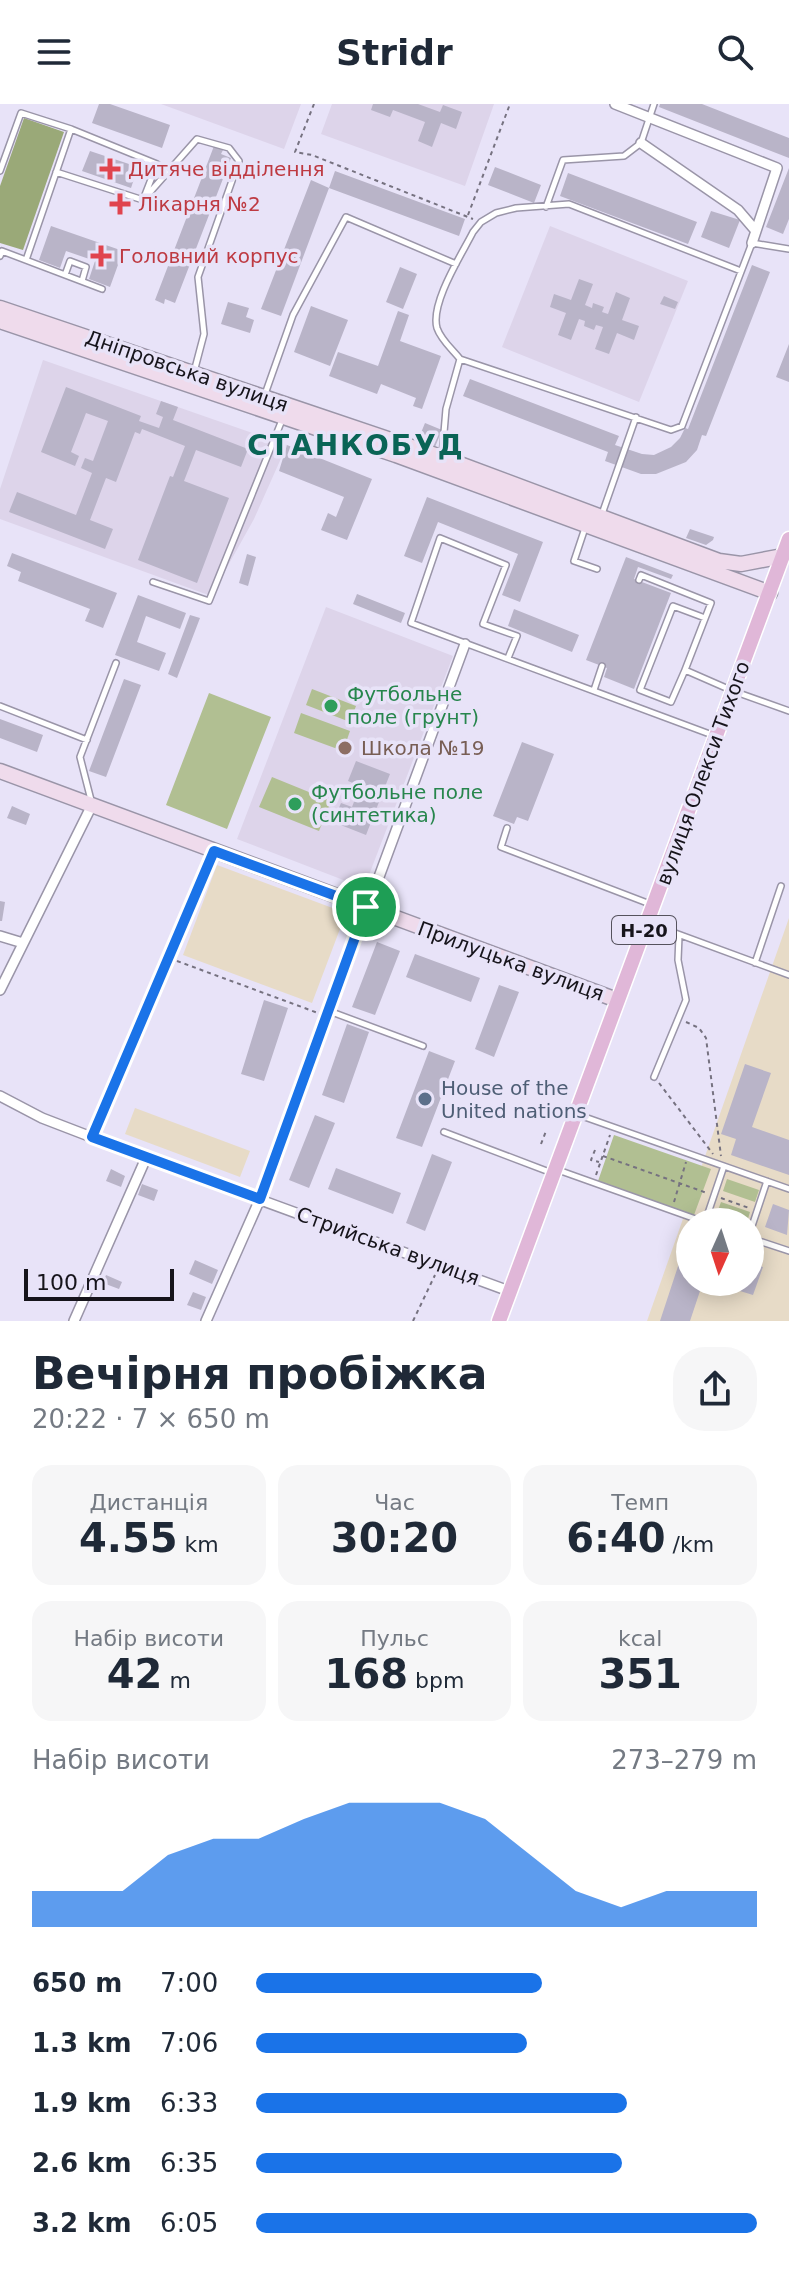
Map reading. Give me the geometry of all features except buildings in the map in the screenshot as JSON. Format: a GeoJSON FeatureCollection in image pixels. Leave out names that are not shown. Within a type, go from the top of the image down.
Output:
{"type":"FeatureCollection","features":[{"type":"Feature","properties":{"kind":"main road","name":"вулиця Олекси Тихого"},"geometry":{"type":"LineString","coordinates":[[499,1321],[789,539]]}},
{"type":"Feature","properties":{"kind":"street"},"geometry":{"type":"LineString","coordinates":[[615,104],[777,168],[752,243]]}},
{"type":"Feature","properties":{"kind":"street"},"geometry":{"type":"LineString","coordinates":[[641,143],[738,210],[756,231]]}},
{"type":"Feature","properties":{"kind":"street","name":"Дніпровська вулиця"},"geometry":{"type":"LineString","coordinates":[[0,308],[191,380]]}},
{"type":"Feature","properties":{"kind":"street","name":"Дніпровська вулиця"},"geometry":{"type":"LineString","coordinates":[[0,321],[191,380],[439,464],[770,593]]}},
{"type":"Feature","properties":{"kind":"street","name":"Дніпровська вулиця"},"geometry":{"type":"LineString","coordinates":[[595,524],[719,561],[741,564],[783,556]]}},
{"type":"Feature","properties":{"kind":"street"},"geometry":{"type":"LineString","coordinates":[[206,1321],[260,1199],[465,644]]}},
{"type":"Feature","properties":{"kind":"street","name":"Прилуцька вулиця"},"geometry":{"type":"LineString","coordinates":[[0,771],[617,1000]]}},
{"type":"Feature","properties":{"kind":"street"},"geometry":{"type":"LineString","coordinates":[[0,990],[92,805]]}},
{"type":"Feature","properties":{"kind":"street"},"geometry":{"type":"LineString","coordinates":[[92,1137],[214,851]]}},
{"type":"Feature","properties":{"kind":"street"},"geometry":{"type":"LineString","coordinates":[[0,936],[23,943]]}},
{"type":"Feature","properties":{"kind":"street","name":"Стрийська вулиця"},"geometry":{"type":"LineString","coordinates":[[0,1096],[42,1118],[146,1158],[509,1291]]}},
{"type":"Feature","properties":{"kind":"street"},"geometry":{"type":"LineString","coordinates":[[74,1321],[146,1158]]}},
{"type":"Feature","properties":{"kind":"lane"},"geometry":{"type":"LineString","coordinates":[[546,207],[563,160],[624,156],[641,143],[654,104]]}},
{"type":"Feature","properties":{"kind":"lane"},"geometry":{"type":"LineString","coordinates":[[0,171],[21,113],[71,129],[170,169]]}},
{"type":"Feature","properties":{"kind":"lane"},"geometry":{"type":"LineString","coordinates":[[26,260],[71,129]]}},
{"type":"Feature","properties":{"kind":"lane"},"geometry":{"type":"LineString","coordinates":[[143,200],[197,139],[229,148],[239,161],[198,277],[204,334],[191,380]]}},
{"type":"Feature","properties":{"kind":"lane"},"geometry":{"type":"LineString","coordinates":[[143,200],[157,164]]}},
{"type":"Feature","properties":{"kind":"lane"},"geometry":{"type":"LineString","coordinates":[[56,172],[143,200]]}},
{"type":"Feature","properties":{"kind":"lane"},"geometry":{"type":"LineString","coordinates":[[741,271],[569,204],[516,208],[496,213],[481,222],[456,264],[436,313],[437,326],[442,338],[460,359],[671,430],[682,426],[752,243],[789,249]]}},
{"type":"Feature","properties":{"kind":"lane"},"geometry":{"type":"LineString","coordinates":[[262,404],[293,315],[346,217],[456,264]]}},
{"type":"Feature","properties":{"kind":"lane"},"geometry":{"type":"LineString","coordinates":[[1,253],[102,289]]}},
{"type":"Feature","properties":{"kind":"lane"},"geometry":{"type":"LineString","coordinates":[[65,275],[70,261],[86,267],[82,281]]}},
{"type":"Feature","properties":{"kind":"lane"},"geometry":{"type":"LineString","coordinates":[[439,464],[446,409],[460,359]]}},
{"type":"Feature","properties":{"kind":"lane"},"geometry":{"type":"LineString","coordinates":[[153,582],[209,601],[285,411]]}},
{"type":"Feature","properties":{"kind":"lane"},"geometry":{"type":"LineString","coordinates":[[597,569],[574,561],[595,524],[636,417]]}},
{"type":"Feature","properties":{"kind":"lane"},"geometry":{"type":"LineString","coordinates":[[508,658],[517,636],[483,624],[506,565],[440,538],[411,623],[716,736]]}},
{"type":"Feature","properties":{"kind":"lane"},"geometry":{"type":"LineString","coordinates":[[639,580],[641,575],[711,603],[685,670],[671,702],[640,690],[673,606],[705,618]]}},
{"type":"Feature","properties":{"kind":"lane"},"geometry":{"type":"LineString","coordinates":[[92,805],[80,757],[116,663]]}},
{"type":"Feature","properties":{"kind":"lane"},"geometry":{"type":"LineString","coordinates":[[594,690],[602,666]]}},
{"type":"Feature","properties":{"kind":"lane"},"geometry":{"type":"LineString","coordinates":[[685,670],[789,711]]}},
{"type":"Feature","properties":{"kind":"lane"},"geometry":{"type":"LineString","coordinates":[[0,706],[87,740]]}},
{"type":"Feature","properties":{"kind":"lane"},"geometry":{"type":"LineString","coordinates":[[507,828],[501,847],[653,906]]}},
{"type":"Feature","properties":{"kind":"lane"},"geometry":{"type":"LineString","coordinates":[[755,963],[781,886]]}},
{"type":"Feature","properties":{"kind":"lane"},"geometry":{"type":"LineString","coordinates":[[647,923],[789,975]]}},
{"type":"Feature","properties":{"kind":"lane"},"geometry":{"type":"LineString","coordinates":[[654,1077],[686,1000],[678,960],[679,936]]}},
{"type":"Feature","properties":{"kind":"lane"},"geometry":{"type":"LineString","coordinates":[[327,1014],[423,1046]]}},
{"type":"Feature","properties":{"kind":"lane"},"geometry":{"type":"LineString","coordinates":[[575,1113],[789,1189]]}},
{"type":"Feature","properties":{"kind":"lane"},"geometry":{"type":"LineString","coordinates":[[444,1132],[676,1213]]}},
{"type":"Feature","properties":{"kind":"lane"},"geometry":{"type":"LineString","coordinates":[[709,1208],[722,1166]]}},
{"type":"Feature","properties":{"kind":"lane"},"geometry":{"type":"LineString","coordinates":[[758,1208],[767,1181]]}},
{"type":"Feature","properties":{"kind":"lane"},"geometry":{"type":"LineString","coordinates":[[764,1241],[789,1251]]}},
{"type":"Feature","properties":{"kind":"path"},"geometry":{"type":"LineString","coordinates":[[314,104],[295,152],[312,155],[481,222]]}},
{"type":"Feature","properties":{"kind":"path"},"geometry":{"type":"LineString","coordinates":[[468,217],[510,104]]}},
{"type":"Feature","properties":{"kind":"path"},"geometry":{"type":"LineString","coordinates":[[171,959],[327,1014]]}},
{"type":"Feature","properties":{"kind":"path"},"geometry":{"type":"LineString","coordinates":[[678,1018],[699,1028],[706,1038],[722,1166]]}},
{"type":"Feature","properties":{"kind":"path"},"geometry":{"type":"LineString","coordinates":[[654,1077],[722,1166]]}},
{"type":"Feature","properties":{"kind":"path"},"geometry":{"type":"LineString","coordinates":[[593,1183],[612,1127]]}},
{"type":"Feature","properties":{"kind":"path"},"geometry":{"type":"LineString","coordinates":[[541,1144],[546,1131]]}},
{"type":"Feature","properties":{"kind":"path"},"geometry":{"type":"LineString","coordinates":[[595,1150],[591,1160],[600,1163]]}},
{"type":"Feature","properties":{"kind":"path"},"geometry":{"type":"LineString","coordinates":[[671,1211],[688,1154]]}},
{"type":"Feature","properties":{"kind":"path"},"geometry":{"type":"LineString","coordinates":[[603,1156],[749,1208]]}},
{"type":"Feature","properties":{"kind":"path"},"geometry":{"type":"LineString","coordinates":[[413,1321],[440,1265]]}},
{"type":"Feature","properties":{"kind":"shaded area"},"geometry":{"type":"Polygon","coordinates":[[[161,104],[301,104],[284,149],[161,104]]]}},
{"type":"Feature","properties":{"kind":"shaded area"},"geometry":{"type":"Polygon","coordinates":[[[332,104],[494,104],[465,186],[321,134],[332,104]]]}},
{"type":"Feature","properties":{"kind":"shaded area"},"geometry":{"type":"Polygon","coordinates":[[[550,226],[688,281],[639,402],[502,347],[550,226]]]}},
{"type":"Feature","properties":{"kind":"shaded area"},"geometry":{"type":"Polygon","coordinates":[[[43,360],[287,445],[254,519],[211,596],[0,519],[0,489],[43,360]]]}},
{"type":"Feature","properties":{"kind":"shaded area","name":"Школа №19"},"geometry":{"type":"Polygon","coordinates":[[[326,607],[453,656],[364,888],[237,839],[326,607]]]}},
{"type":"Feature","properties":{"kind":"shaded area"},"geometry":{"type":"Polygon","coordinates":[[[217,865],[346,913],[312,1003],[183,955],[217,865]]]}},
{"type":"Feature","properties":{"kind":"shaded area"},"geometry":{"type":"Polygon","coordinates":[[[789,918],[789,1321],[647,1321],[676,1239],[676,1296],[764,1296],[764,1208],[687,1208],[789,918]]]}},
{"type":"Feature","properties":{"kind":"shaded area"},"geometry":{"type":"Polygon","coordinates":[[[135,1108],[250,1151],[240,1177],[125,1134],[135,1108]]]}},
{"type":"Feature","properties":{"kind":"green space"},"geometry":{"type":"Polygon","coordinates":[[[24,118],[64,132],[23,250],[0,243],[0,186],[24,118]]]}},
{"type":"Feature","properties":{"kind":"green space","name":"Футбольне поле (грунт)"},"geometry":{"type":"Polygon","coordinates":[[[312,689],[356,706],[350,722],[306,705],[312,689]]]}},
{"type":"Feature","properties":{"kind":"green space"},"geometry":{"type":"Polygon","coordinates":[[[209,693],[271,717],[227,829],[166,805],[209,693]]]}},
{"type":"Feature","properties":{"kind":"green space"},"geometry":{"type":"Polygon","coordinates":[[[301,713],[350,731],[343,751],[294,733],[301,713]]]}},
{"type":"Feature","properties":{"kind":"green space","name":"Футбольне поле (синтетика)"},"geometry":{"type":"Polygon","coordinates":[[[272,777],[331,801],[319,831],[259,807],[272,777]]]}},
{"type":"Feature","properties":{"kind":"green space"},"geometry":{"type":"Polygon","coordinates":[[[614,1135],[711,1169],[697,1208],[676,1209],[598,1181],[614,1135]]]}},
{"type":"Feature","properties":{"kind":"green space"},"geometry":{"type":"Polygon","coordinates":[[[727,1179],[759,1190],[755,1202],[723,1191],[727,1179]]]}},
{"type":"Feature","properties":{"kind":"green space"},"geometry":{"type":"Polygon","coordinates":[[[721,1202],[738,1208],[719,1208],[721,1202]]]}},
{"type":"Feature","properties":{"kind":"place","name":"Дитяче відділення"},"geometry":{"type":"Point","coordinates":[110,169]}},
{"type":"Feature","properties":{"kind":"place","name":"Лікарня №2"},"geometry":{"type":"Point","coordinates":[120,204]}},
{"type":"Feature","properties":{"kind":"place","name":"Головний корпус"},"geometry":{"type":"Point","coordinates":[101,256]}},
{"type":"Feature","properties":{"kind":"place","name":"Футбольне поле (грунт)"},"geometry":{"type":"Point","coordinates":[331,706]}},
{"type":"Feature","properties":{"kind":"place","name":"Школа №19"},"geometry":{"type":"Point","coordinates":[345,748]}},
{"type":"Feature","properties":{"kind":"place","name":"Футбольне поле (синтетика)"},"geometry":{"type":"Point","coordinates":[295,804]}},
{"type":"Feature","properties":{"kind":"place","name":"House of the United nations"},"geometry":{"type":"Point","coordinates":[425,1099]}},
{"type":"Feature","properties":{"kind":"district","name":"СТАНКОБУД"},"geometry":{"type":"Point","coordinates":[356,445]}},
{"type":"Feature","properties":{"kind":"route"},"geometry":{"type":"LineString","coordinates":[[214,851],[366,907],[260,1199],[92,1137],[214,851]]}}]}
